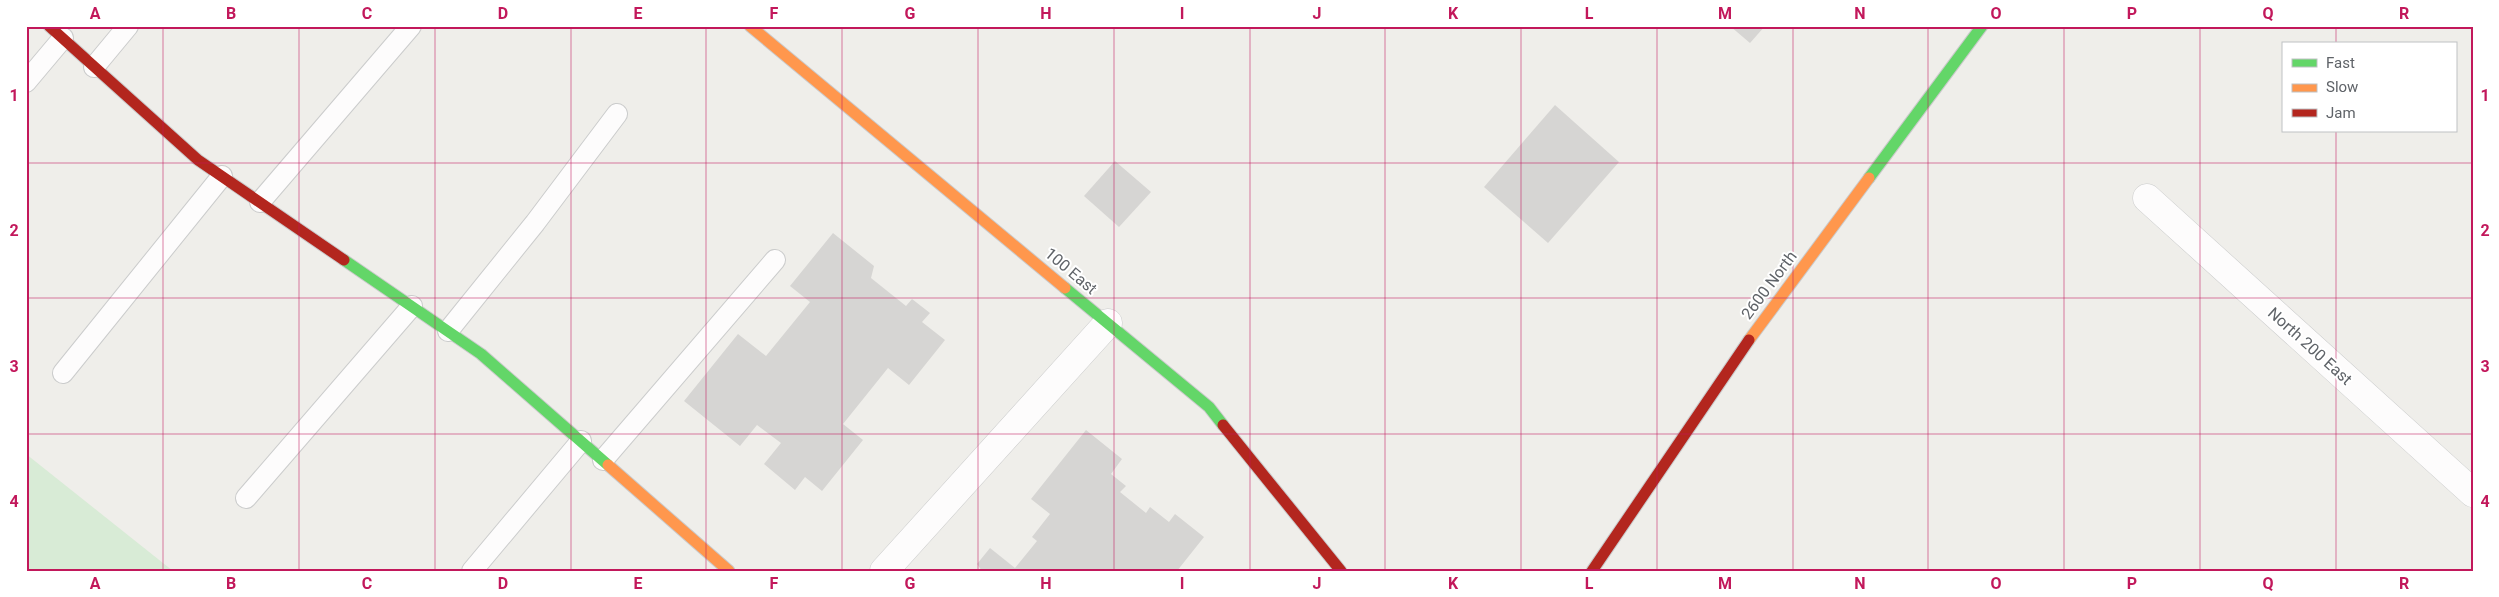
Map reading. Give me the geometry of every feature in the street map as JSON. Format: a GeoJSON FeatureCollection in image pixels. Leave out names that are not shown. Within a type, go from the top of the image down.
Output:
{"type":"FeatureCollection","features":[{"type":"Feature","properties":{"kind":"street","name":"100 East"},"geometry":{"type":"LineString","coordinates":[[750,26],[1209,407],[1341,571]]}},
{"type":"Feature","properties":{"kind":"street","name":"2600 North"},"geometry":{"type":"LineString","coordinates":[[1592,571],[1751,337],[1982,26]]}},
{"type":"Feature","properties":{"kind":"street"},"geometry":{"type":"LineString","coordinates":[[56,32],[198,160],[481,354],[729,571]]}},
{"type":"Feature","properties":{"kind":"street","name":"North 200 East"},"geometry":{"type":"LineString","coordinates":[[2147,198],[2473,493]]}},
{"type":"Feature","properties":{"kind":"street"},"geometry":{"type":"LineString","coordinates":[[884,571],[1108,323]]}},
{"type":"Feature","properties":{"kind":"lane"},"geometry":{"type":"LineString","coordinates":[[94,67],[128,26]]}},
{"type":"Feature","properties":{"kind":"lane"},"geometry":{"type":"LineString","coordinates":[[260,202],[410,26]]}},
{"type":"Feature","properties":{"kind":"lane"},"geometry":{"type":"LineString","coordinates":[[26,82],[56,32]]}},
{"type":"Feature","properties":{"kind":"lane"},"geometry":{"type":"LineString","coordinates":[[448,331],[535,223],[617,114]]}},
{"type":"Feature","properties":{"kind":"lane"},"geometry":{"type":"LineString","coordinates":[[63,373],[222,176]]}},
{"type":"Feature","properties":{"kind":"lane"},"geometry":{"type":"LineString","coordinates":[[603,460],[775,260]]}},
{"type":"Feature","properties":{"kind":"lane"},"geometry":{"type":"LineString","coordinates":[[246,498],[412,306]]}},
{"type":"Feature","properties":{"kind":"lane"},"geometry":{"type":"LineString","coordinates":[[472,571],[581,442]]}},
{"type":"Feature","properties":{"kind":"green space"},"geometry":{"type":"Polygon","coordinates":[[[26,454],[173,571],[26,571],[26,454]]]}},
{"type":"Feature","properties":{"kind":"building"},"geometry":{"type":"Polygon","coordinates":[[[1730,26],[1765,26],[1750,43],[1730,26]]]}},
{"type":"Feature","properties":{"kind":"building"},"geometry":{"type":"Polygon","coordinates":[[[1555,105],[1619,162],[1548,243],[1484,187],[1555,105]]]}},
{"type":"Feature","properties":{"kind":"building"},"geometry":{"type":"Polygon","coordinates":[[[1115,161],[1151,192],[1119,227],[1084,196],[1115,161]]]}},
{"type":"Feature","properties":{"kind":"building"},"geometry":{"type":"Polygon","coordinates":[[[833,233],[874,266],[871,278],[906,306],[912,299],[930,313],[922,322],[945,340],[909,385],[888,368],[843,424],[863,440],[822,491],[805,477],[795,490],[764,464],[781,443],[757,425],[740,446],[684,401],[738,334],[766,356],[810,302],[790,286],[833,233]]]}},
{"type":"Feature","properties":{"kind":"building"},"geometry":{"type":"Polygon","coordinates":[[[1086,430],[1122,459],[1111,474],[1126,486],[1120,492],[1146,513],[1150,507],[1169,522],[1175,514],[1204,537],[1177,571],[982,571],[977,564],[990,548],[1015,568],[1037,541],[1032,537],[1050,514],[1031,499],[1086,430]]]}},
{"type":"Feature","properties":{"kind":"traffic: fast"},"geometry":{"type":"LineString","coordinates":[[1869,178],[1982,26]]}},
{"type":"Feature","properties":{"kind":"traffic: fast"},"geometry":{"type":"LineString","coordinates":[[344,260],[481,354],[608,465]]}},
{"type":"Feature","properties":{"kind":"traffic: fast"},"geometry":{"type":"LineString","coordinates":[[1065,288],[1209,407],[1223,425]]}},
{"type":"Feature","properties":{"kind":"traffic: slow"},"geometry":{"type":"LineString","coordinates":[[750,26],[1065,288]]}},
{"type":"Feature","properties":{"kind":"traffic: slow"},"geometry":{"type":"LineString","coordinates":[[1749,340],[1869,178]]}},
{"type":"Feature","properties":{"kind":"traffic: slow"},"geometry":{"type":"LineString","coordinates":[[608,465],[729,571]]}},
{"type":"Feature","properties":{"kind":"traffic: jam"},"geometry":{"type":"LineString","coordinates":[[49,26],[198,160],[344,260]]}},
{"type":"Feature","properties":{"kind":"traffic: jam"},"geometry":{"type":"LineString","coordinates":[[1592,571],[1749,340]]}},
{"type":"Feature","properties":{"kind":"traffic: jam"},"geometry":{"type":"LineString","coordinates":[[1223,425],[1341,571]]}}]}
